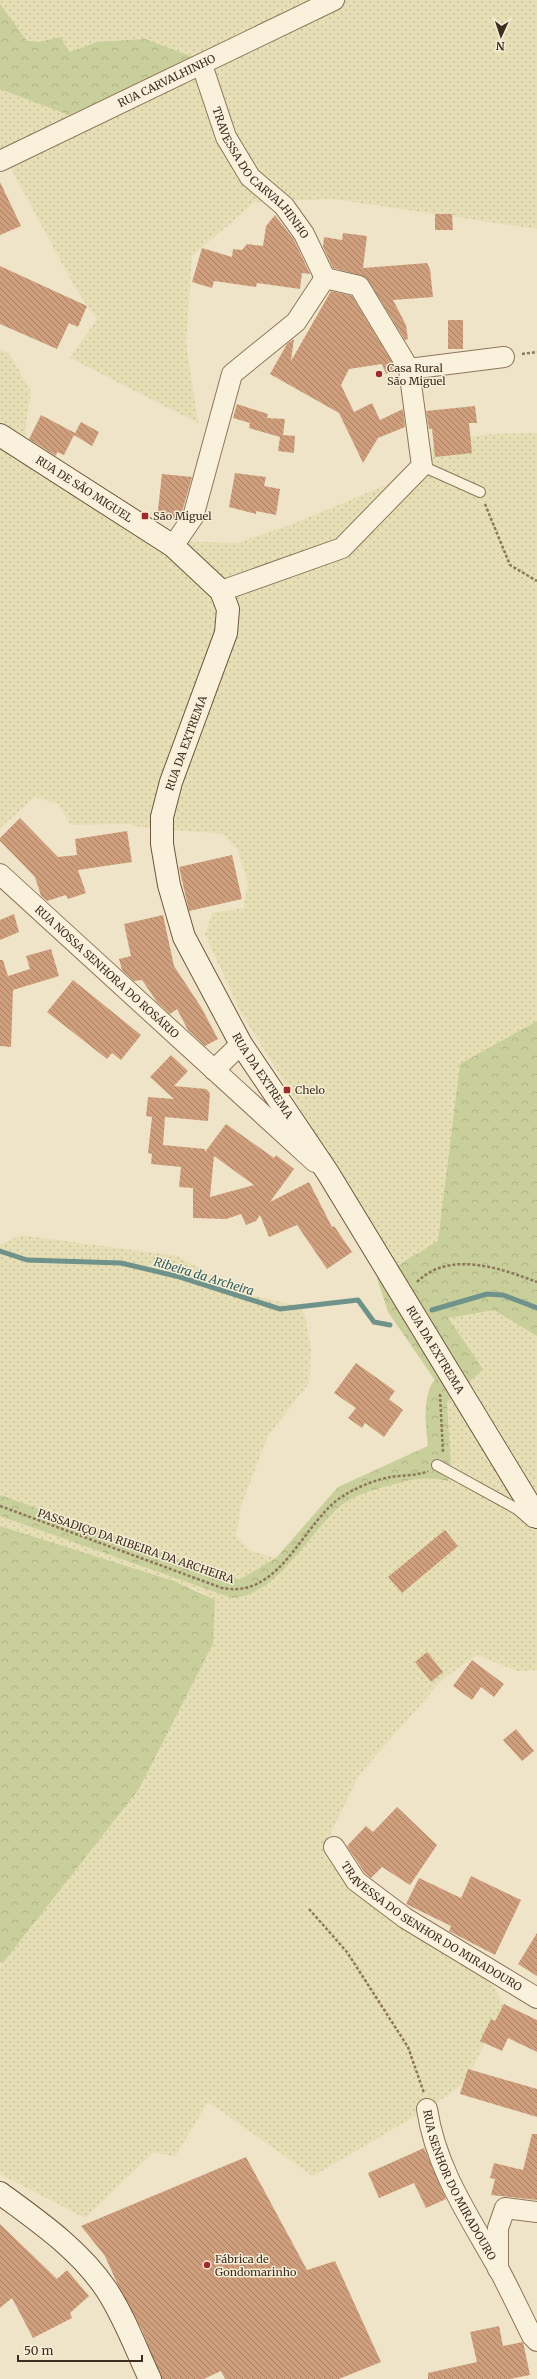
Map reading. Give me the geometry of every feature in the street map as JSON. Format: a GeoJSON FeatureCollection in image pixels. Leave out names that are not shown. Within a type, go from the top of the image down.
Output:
{"type":"FeatureCollection","features":[{"type":"Feature","properties":{"kind":"street","name":"RUA CARVALHINHO"},"geometry":{"type":"LineString","coordinates":[[0,161],[202,65],[334,0]]}},
{"type":"Feature","properties":{"kind":"street","name":"TRAVESSA DO CARVALHINHO"},"geometry":{"type":"LineString","coordinates":[[202,65],[226,137],[250,177],[284,206],[304,234],[324,278]]}},
{"type":"Feature","properties":{"kind":"street"},"geometry":{"type":"LineString","coordinates":[[174,546],[193,517],[232,374],[296,322],[324,278],[359,286],[409,369],[422,466],[342,548],[222,591]]}},
{"type":"Feature","properties":{"kind":"street"},"geometry":{"type":"LineString","coordinates":[[409,369],[504,357]]}},
{"type":"Feature","properties":{"kind":"street","name":"RUA DE SÃO MIGUEL"},"geometry":{"type":"LineString","coordinates":[[0,435],[174,546],[222,591]]}},
{"type":"Feature","properties":{"kind":"street","name":"RUA DA EXTREMA"},"geometry":{"type":"LineString","coordinates":[[222,591],[228,609],[226,633],[171,782],[162,817],[162,844],[169,885],[184,937],[241,1044],[328,1173],[537,1517]]}},
{"type":"Feature","properties":{"kind":"street","name":"RUA NOSSA SENHORA DO ROSÁRIO"},"geometry":{"type":"LineString","coordinates":[[0,874],[328,1173]]}},
{"type":"Feature","properties":{"kind":"street"},"geometry":{"type":"LineString","coordinates":[[214,1070],[241,1044]]}},
{"type":"Feature","properties":{"kind":"street","name":"TRAVESSA DO SENHOR DO MIRADOURO"},"geometry":{"type":"LineString","coordinates":[[334,1847],[356,1881],[404,1918],[537,1998]]}},
{"type":"Feature","properties":{"kind":"street","name":"RUA SENHOR DO MIRADOURO"},"geometry":{"type":"LineString","coordinates":[[427,2109],[430,2131],[452,2190],[498,2269],[532,2336],[537,2341]]}},
{"type":"Feature","properties":{"kind":"street"},"geometry":{"type":"LineString","coordinates":[[0,2193],[71,2248],[105,2288],[118,2308],[150,2379]]}},
{"type":"Feature","properties":{"kind":"street"},"geometry":{"type":"LineString","coordinates":[[498,2269],[498,2228],[505,2208],[537,2212]]}},
{"type":"Feature","properties":{"kind":"lane"},"geometry":{"type":"LineString","coordinates":[[422,466],[480,492]]}},
{"type":"Feature","properties":{"kind":"lane"},"geometry":{"type":"LineString","coordinates":[[437,1465],[517,1509],[537,1525]]}},
{"type":"Feature","properties":{"kind":"path"},"geometry":{"type":"LineString","coordinates":[[480,492],[510,565],[537,581]]}},
{"type":"Feature","properties":{"kind":"path"},"geometry":{"type":"LineString","coordinates":[[415,1285],[430,1272],[438,1268],[468,1263],[498,1269],[537,1282]]}},
{"type":"Feature","properties":{"kind":"path"},"geometry":{"type":"LineString","coordinates":[[437,1465],[443,1454],[439,1401],[441,1385],[444,1377],[450,1372]]}},
{"type":"Feature","properties":{"kind":"path","name":"PASSADIÇO DA RIBEIRA DA ARCHEIRA"},"geometry":{"type":"LineString","coordinates":[[0,1506],[222,1588],[242,1590],[258,1583],[287,1559],[329,1508],[343,1496],[389,1477],[425,1472],[437,1465]]}},
{"type":"Feature","properties":{"kind":"path","name":"RUA SENHOR DO MIRADOURO"},"geometry":{"type":"LineString","coordinates":[[309,1909],[347,1952],[408,2047],[423,2084],[427,2109]]}},
{"type":"Feature","properties":{"kind":"shaded area"},"geometry":{"type":"Polygon","coordinates":[[[0,0],[537,0],[537,229],[333,199],[255,202],[192,256],[186,343],[198,423],[70,358],[97,319],[77,291],[2,152],[0,153],[0,0]]]}},
{"type":"Feature","properties":{"kind":"shaded area"},"geometry":{"type":"Polygon","coordinates":[[[0,349],[9,353],[31,392],[26,422],[25,452],[153,540],[237,543],[295,523],[386,485],[440,441],[491,434],[537,433],[537,1670],[517,1671],[477,1655],[443,1679],[359,1775],[328,1839],[344,1868],[489,1979],[504,2005],[465,2083],[424,2111],[313,2176],[208,2102],[175,2157],[154,2152],[85,2218],[0,2174],[0,1966],[139,1789],[213,1644],[204,1593],[174,1581],[0,1526],[0,1245],[20,1235],[178,1256],[242,1293],[299,1306],[305,1315],[311,1349],[309,1383],[268,1436],[241,1506],[236,1536],[251,1551],[276,1558],[338,1487],[428,1446],[425,1415],[430,1385],[435,1380],[388,1312],[395,1263],[239,1009],[205,934],[212,913],[243,908],[248,883],[237,849],[223,834],[140,827],[130,824],[71,825],[58,804],[35,797],[0,828],[0,349]]]}},
{"type":"Feature","properties":{"kind":"green space"},"geometry":{"type":"Polygon","coordinates":[[[0,4],[27,41],[40,42],[60,37],[70,52],[97,42],[145,39],[193,57],[69,115],[0,89],[0,4]]]}},
{"type":"Feature","properties":{"kind":"green space"},"geometry":{"type":"Polygon","coordinates":[[[537,1021],[537,1336],[494,1310],[448,1318],[483,1369],[447,1402],[451,1467],[448,1481],[426,1478],[406,1481],[369,1491],[355,1497],[342,1505],[325,1521],[276,1576],[262,1587],[248,1595],[232,1598],[0,1516],[0,1495],[239,1580],[276,1558],[338,1487],[428,1446],[426,1411],[428,1393],[435,1380],[388,1312],[377,1278],[438,1241],[460,1064],[537,1021]]]}},
{"type":"Feature","properties":{"kind":"green space"},"geometry":{"type":"Polygon","coordinates":[[[0,1526],[174,1581],[215,1600],[213,1644],[139,1789],[2,1964],[0,1962],[0,1526]]]}},
{"type":"Feature","properties":{"kind":"building"},"geometry":{"type":"Polygon","coordinates":[[[0,182],[21,226],[0,235],[0,182]]]}},
{"type":"Feature","properties":{"kind":"building"},"geometry":{"type":"Polygon","coordinates":[[[435,214],[452,214],[453,230],[435,230],[435,214]]]}},
{"type":"Feature","properties":{"kind":"building"},"geometry":{"type":"Polygon","coordinates":[[[275,215],[294,240],[310,274],[302,273],[300,289],[257,283],[256,287],[214,281],[212,288],[192,282],[202,248],[232,257],[233,249],[242,250],[247,244],[263,246],[266,226],[275,215]]]}},
{"type":"Feature","properties":{"kind":"building"},"geometry":{"type":"Polygon","coordinates":[[[343,233],[367,236],[363,268],[427,263],[430,269],[433,297],[393,300],[406,325],[408,339],[405,340],[366,277],[333,268],[323,247],[324,237],[342,240],[343,233]]]}},
{"type":"Feature","properties":{"kind":"building"},"geometry":{"type":"Polygon","coordinates":[[[0,266],[87,306],[78,327],[69,323],[57,349],[0,324],[0,266]]]}},
{"type":"Feature","properties":{"kind":"building"},"geometry":{"type":"Polygon","coordinates":[[[331,291],[352,296],[396,369],[386,374],[382,364],[349,369],[341,385],[354,412],[372,403],[380,420],[403,409],[405,427],[378,438],[363,463],[339,413],[270,374],[287,344],[294,339],[291,361],[331,291]]]}},
{"type":"Feature","properties":{"kind":"building"},"geometry":{"type":"Polygon","coordinates":[[[448,320],[463,320],[463,349],[448,349],[448,320]]]}},
{"type":"Feature","properties":{"kind":"building"},"geometry":{"type":"Polygon","coordinates":[[[237,404],[268,414],[267,418],[285,419],[283,435],[295,436],[294,453],[278,451],[280,437],[249,428],[250,423],[233,418],[237,404]]]}},
{"type":"Feature","properties":{"kind":"building"},"geometry":{"type":"Polygon","coordinates":[[[475,406],[477,423],[469,423],[472,453],[435,457],[432,429],[429,429],[426,411],[475,406]]]}},
{"type":"Feature","properties":{"kind":"building"},"geometry":{"type":"Polygon","coordinates":[[[41,415],[75,433],[81,422],[99,432],[92,446],[74,435],[64,455],[57,452],[56,456],[29,439],[41,415]]]}},
{"type":"Feature","properties":{"kind":"building"},"geometry":{"type":"Polygon","coordinates":[[[235,473],[266,477],[264,486],[280,489],[276,515],[256,511],[256,514],[229,507],[235,473]]]}},
{"type":"Feature","properties":{"kind":"building"},"geometry":{"type":"Polygon","coordinates":[[[162,474],[192,477],[182,512],[177,520],[157,518],[162,474]]]}},
{"type":"Feature","properties":{"kind":"building"},"geometry":{"type":"Polygon","coordinates":[[[20,818],[58,857],[77,855],[75,839],[127,831],[132,862],[78,870],[86,893],[68,899],[66,895],[47,901],[41,896],[35,877],[0,841],[0,838],[20,818]]]}},
{"type":"Feature","properties":{"kind":"building"},"geometry":{"type":"Polygon","coordinates":[[[232,855],[242,899],[189,911],[179,867],[232,855]]]}},
{"type":"Feature","properties":{"kind":"building"},"geometry":{"type":"Polygon","coordinates":[[[14,914],[19,932],[0,940],[0,920],[14,914]]]}},
{"type":"Feature","properties":{"kind":"building"},"geometry":{"type":"Polygon","coordinates":[[[163,915],[174,966],[201,1007],[218,1039],[205,1046],[188,1030],[177,1009],[170,1014],[157,1002],[142,980],[134,981],[122,970],[119,959],[131,956],[124,924],[163,915]]]}},
{"type":"Feature","properties":{"kind":"building"},"geometry":{"type":"Polygon","coordinates":[[[51,949],[59,976],[13,990],[11,1047],[0,1046],[0,960],[3,960],[8,976],[30,969],[26,956],[51,949]]]}},
{"type":"Feature","properties":{"kind":"building"},"geometry":{"type":"Polygon","coordinates":[[[73,980],[141,1035],[121,1060],[112,1053],[107,1059],[47,1012],[73,980]]]}},
{"type":"Feature","properties":{"kind":"building"},"geometry":{"type":"Polygon","coordinates":[[[171,1055],[188,1071],[174,1086],[206,1089],[210,1093],[208,1121],[165,1117],[163,1145],[205,1149],[205,1152],[226,1124],[274,1158],[276,1155],[294,1169],[270,1202],[309,1182],[332,1227],[334,1226],[352,1252],[327,1269],[297,1225],[269,1237],[260,1215],[256,1221],[246,1225],[241,1214],[226,1219],[193,1218],[193,1188],[179,1187],[181,1167],[151,1164],[152,1154],[148,1153],[152,1117],[146,1116],[148,1097],[174,1099],[150,1077],[171,1055]],[[214,1156],[210,1197],[254,1185],[214,1156]]]}},
{"type":"Feature","properties":{"kind":"building"},"geometry":{"type":"Polygon","coordinates":[[[356,1363],[395,1391],[389,1399],[403,1410],[384,1437],[365,1423],[362,1428],[348,1418],[356,1408],[334,1393],[356,1363]]]}},
{"type":"Feature","properties":{"kind":"building"},"geometry":{"type":"Polygon","coordinates":[[[445,1530],[458,1546],[402,1593],[388,1577],[445,1530]]]}},
{"type":"Feature","properties":{"kind":"building"},"geometry":{"type":"Polygon","coordinates":[[[427,1652],[443,1672],[431,1682],[415,1662],[427,1652]]]}},
{"type":"Feature","properties":{"kind":"building"},"geometry":{"type":"Polygon","coordinates":[[[472,1660],[504,1684],[494,1697],[481,1687],[472,1700],[453,1686],[472,1660]]]}},
{"type":"Feature","properties":{"kind":"building"},"geometry":{"type":"Polygon","coordinates":[[[516,1729],[534,1751],[522,1761],[503,1740],[516,1729]]]}},
{"type":"Feature","properties":{"kind":"building"},"geometry":{"type":"Polygon","coordinates":[[[397,1807],[437,1845],[410,1885],[382,1867],[371,1878],[365,1873],[347,1846],[366,1826],[373,1832],[397,1807]]]}},
{"type":"Feature","properties":{"kind":"building"},"geometry":{"type":"Polygon","coordinates":[[[471,1876],[521,1900],[495,1955],[449,1931],[451,1926],[406,1904],[419,1878],[461,1898],[471,1876]]]}},
{"type":"Feature","properties":{"kind":"building"},"geometry":{"type":"Polygon","coordinates":[[[537,1933],[537,1976],[518,1964],[537,1933]]]}},
{"type":"Feature","properties":{"kind":"building"},"geometry":{"type":"Polygon","coordinates":[[[504,2004],[537,2020],[537,2052],[508,2038],[502,2051],[480,2041],[491,2019],[495,2021],[504,2004]]]}},
{"type":"Feature","properties":{"kind":"building"},"geometry":{"type":"Polygon","coordinates":[[[468,2069],[537,2089],[537,2117],[460,2094],[468,2069]]]}},
{"type":"Feature","properties":{"kind":"building"},"geometry":{"type":"Polygon","coordinates":[[[532,2134],[537,2134],[537,2200],[491,2195],[495,2179],[490,2178],[494,2163],[523,2170],[532,2134]]]}},
{"type":"Feature","properties":{"kind":"building"},"geometry":{"type":"Polygon","coordinates":[[[424,2148],[446,2199],[426,2208],[414,2183],[379,2198],[368,2173],[424,2148]]]}},
{"type":"Feature","properties":{"kind":"building","name":"Fábrica de Gondomarinho"},"geometry":{"type":"Polygon","coordinates":[[[246,2157],[307,2270],[335,2261],[381,2362],[339,2379],[225,2379],[221,2371],[204,2379],[162,2379],[141,2328],[117,2283],[105,2256],[81,2226],[246,2157]]]}},
{"type":"Feature","properties":{"kind":"building"},"geometry":{"type":"Polygon","coordinates":[[[0,2224],[57,2279],[67,2270],[89,2296],[70,2313],[72,2318],[33,2338],[12,2298],[0,2308],[0,2224]]]}},
{"type":"Feature","properties":{"kind":"building"},"geometry":{"type":"Polygon","coordinates":[[[499,2326],[503,2346],[523,2342],[530,2375],[510,2379],[428,2379],[428,2373],[477,2362],[470,2332],[499,2326]]]}},
{"type":"Feature","properties":{"kind":"waterway","name":"Ribeira da Archeira"},"geometry":{"type":"LineString","coordinates":[[0,1251],[27,1260],[121,1263],[180,1277],[280,1309],[358,1300],[374,1322],[390,1325]]}},
{"type":"Feature","properties":{"kind":"waterway","name":"Ribeira da Archeira"},"geometry":{"type":"LineString","coordinates":[[432,1310],[487,1294],[503,1295],[537,1308]]}},
{"type":"Feature","properties":{"kind":"place","name":"Casa Rural São Miguel"},"geometry":{"type":"Point","coordinates":[379,374]}},
{"type":"Feature","properties":{"kind":"place","name":"São Miguel"},"geometry":{"type":"Point","coordinates":[145,516]}},
{"type":"Feature","properties":{"kind":"place","name":"Chelo"},"geometry":{"type":"Point","coordinates":[287,1090]}},
{"type":"Feature","properties":{"kind":"place","name":"Fábrica de Gondomarinho"},"geometry":{"type":"Point","coordinates":[207,2265]}}]}
